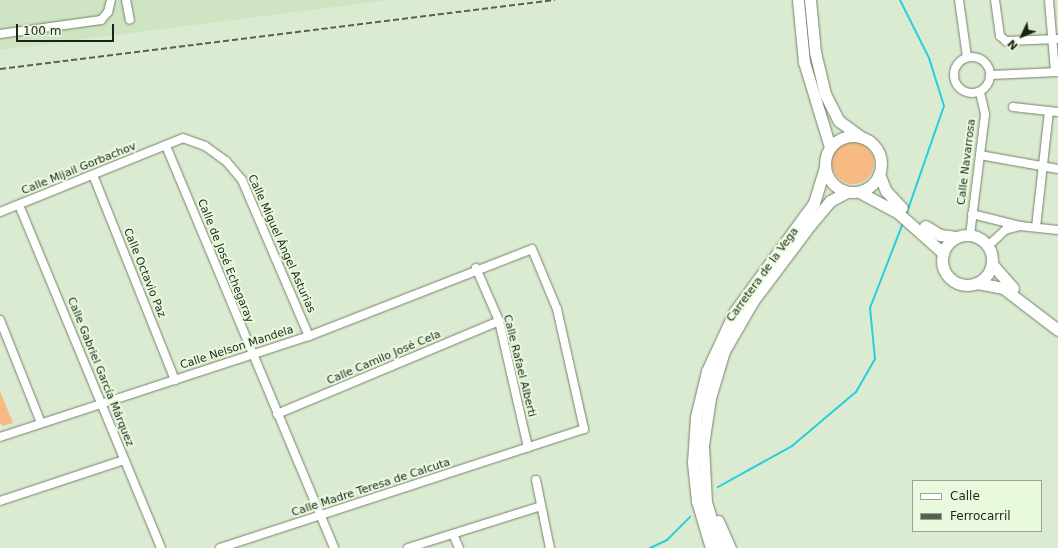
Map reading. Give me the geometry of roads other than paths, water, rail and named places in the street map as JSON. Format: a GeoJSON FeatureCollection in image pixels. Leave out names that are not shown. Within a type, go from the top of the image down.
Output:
{"type":"FeatureCollection","features":[{"type":"Feature","properties":{"kind":"main road"},"geometry":{"type":"LineString","coordinates":[[798,0],[804,62],[830,147],[824,168],[832,184],[847,192],[859,192],[897,212],[943,253]]}},
{"type":"Feature","properties":{"kind":"main road"},"geometry":{"type":"LineString","coordinates":[[810,0],[815,52],[830,106],[839,121],[864,138],[877,150],[879,174],[886,191],[901,207],[934,232],[956,237],[970,235],[988,246],[992,264],[1004,282],[1058,322]]}},
{"type":"Feature","properties":{"kind":"main road"},"geometry":{"type":"LineString","coordinates":[[830,147],[846,137],[864,138]]}},
{"type":"Feature","properties":{"kind":"main road","name":"Carretera de la Vega"},"geometry":{"type":"LineString","coordinates":[[711,548],[697,501],[693,462],[698,403],[716,346],[741,301],[814,203],[824,168]]}},
{"type":"Feature","properties":{"kind":"main road"},"geometry":{"type":"LineString","coordinates":[[859,192],[870,186],[879,174]]}},
{"type":"Feature","properties":{"kind":"main road","name":"Carretera de la Vega"},"geometry":{"type":"LineString","coordinates":[[720,548],[706,502],[706,416],[730,340],[753,301],[810,225],[830,202],[847,192]]}},
{"type":"Feature","properties":{"kind":"main road"},"geometry":{"type":"LineString","coordinates":[[956,237],[943,253],[943,267],[954,280],[1002,288],[1058,330]]}},
{"type":"Feature","properties":{"kind":"main road"},"geometry":{"type":"LineString","coordinates":[[977,283],[992,264]]}},
{"type":"Feature","properties":{"kind":"main road"},"geometry":{"type":"LineString","coordinates":[[693,462],[690,488],[704,548]]}},
{"type":"Feature","properties":{"kind":"main road"},"geometry":{"type":"LineString","coordinates":[[705,481],[730,548]]}},
{"type":"Feature","properties":{"kind":"street"},"geometry":{"type":"LineString","coordinates":[[0,34],[101,20],[108,12],[111,0]]}},
{"type":"Feature","properties":{"kind":"street"},"geometry":{"type":"LineString","coordinates":[[126,0],[130,20]]}},
{"type":"Feature","properties":{"kind":"street"},"geometry":{"type":"LineString","coordinates":[[959,0],[967,57]]}},
{"type":"Feature","properties":{"kind":"street"},"geometry":{"type":"LineString","coordinates":[[995,0],[1000,36],[1006,41],[1056,39]]}},
{"type":"Feature","properties":{"kind":"street"},"geometry":{"type":"LineString","coordinates":[[991,75],[1057,72],[1056,39],[1049,0]]}},
{"type":"Feature","properties":{"kind":"street"},"geometry":{"type":"LineString","coordinates":[[967,57],[983,60],[991,75],[988,85],[980,92],[968,93],[955,82],[955,70],[967,57]]}},
{"type":"Feature","properties":{"kind":"street","name":"Calle Navarrosa"},"geometry":{"type":"LineString","coordinates":[[970,235],[984,114],[980,92]]}},
{"type":"Feature","properties":{"kind":"street"},"geometry":{"type":"LineString","coordinates":[[1013,107],[1058,112]]}},
{"type":"Feature","properties":{"kind":"street"},"geometry":{"type":"LineString","coordinates":[[1036,227],[1049,111]]}},
{"type":"Feature","properties":{"kind":"street","name":"Calle Miguel Ángel Asturias"},"geometry":{"type":"LineString","coordinates":[[166,146],[184,138],[205,146],[226,161],[242,180],[309,336]]}},
{"type":"Feature","properties":{"kind":"street","name":"Calle Mijail Gorbachov"},"geometry":{"type":"LineString","coordinates":[[0,212],[166,146]]}},
{"type":"Feature","properties":{"kind":"street","name":"Calle de José Echegaray"},"geometry":{"type":"LineString","coordinates":[[166,146],[252,356],[334,548]]}},
{"type":"Feature","properties":{"kind":"street"},"geometry":{"type":"LineString","coordinates":[[980,155],[1038,163],[1042,167],[1058,169]]}},
{"type":"Feature","properties":{"kind":"street","name":"Calle Octavio Paz"},"geometry":{"type":"LineString","coordinates":[[93,175],[175,380]]}},
{"type":"Feature","properties":{"kind":"street","name":"Calle Gabriel García Márquez"},"geometry":{"type":"LineString","coordinates":[[19,205],[160,548]]}},
{"type":"Feature","properties":{"kind":"street"},"geometry":{"type":"LineString","coordinates":[[972,214],[1020,226],[1058,230]]}},
{"type":"Feature","properties":{"kind":"street"},"geometry":{"type":"LineString","coordinates":[[988,246],[1005,230],[1020,226]]}},
{"type":"Feature","properties":{"kind":"street","name":"Calle Nelson Mandela"},"geometry":{"type":"LineString","coordinates":[[0,437],[101,403],[252,356],[309,336],[476,268],[532,249],[557,309],[584,429],[528,448]]}},
{"type":"Feature","properties":{"kind":"street","name":"Calle Rafael Alberti"},"geometry":{"type":"LineString","coordinates":[[476,268],[499,321],[528,448]]}},
{"type":"Feature","properties":{"kind":"street"},"geometry":{"type":"LineString","coordinates":[[0,320],[40,423]]}},
{"type":"Feature","properties":{"kind":"street","name":"Calle Camilo José Cela"},"geometry":{"type":"LineString","coordinates":[[277,414],[499,321]]}},
{"type":"Feature","properties":{"kind":"street","name":"Calle Madre Teresa de Calcuta"},"geometry":{"type":"LineString","coordinates":[[220,548],[320,517],[528,448]]}},
{"type":"Feature","properties":{"kind":"street"},"geometry":{"type":"LineString","coordinates":[[0,501],[124,460]]}},
{"type":"Feature","properties":{"kind":"street"},"geometry":{"type":"LineString","coordinates":[[536,480],[550,548]]}},
{"type":"Feature","properties":{"kind":"street"},"geometry":{"type":"LineString","coordinates":[[408,548],[541,506]]}},
{"type":"Feature","properties":{"kind":"street"},"geometry":{"type":"LineString","coordinates":[[453,534],[459,548]]}},
{"type":"Feature","properties":{"kind":"waterway"},"geometry":{"type":"LineString","coordinates":[[900,0],[929,58],[944,106],[906,215]]}},
{"type":"Feature","properties":{"kind":"waterway"},"geometry":{"type":"LineString","coordinates":[[718,487],[792,446],[856,392],[875,359],[870,308],[903,223]]}},
{"type":"Feature","properties":{"kind":"waterway"},"geometry":{"type":"LineString","coordinates":[[650,548],[667,540],[690,517]]}},
{"type":"Feature","properties":{"kind":"railway"},"geometry":{"type":"LineString","coordinates":[[0,69],[555,0]]}}]}
